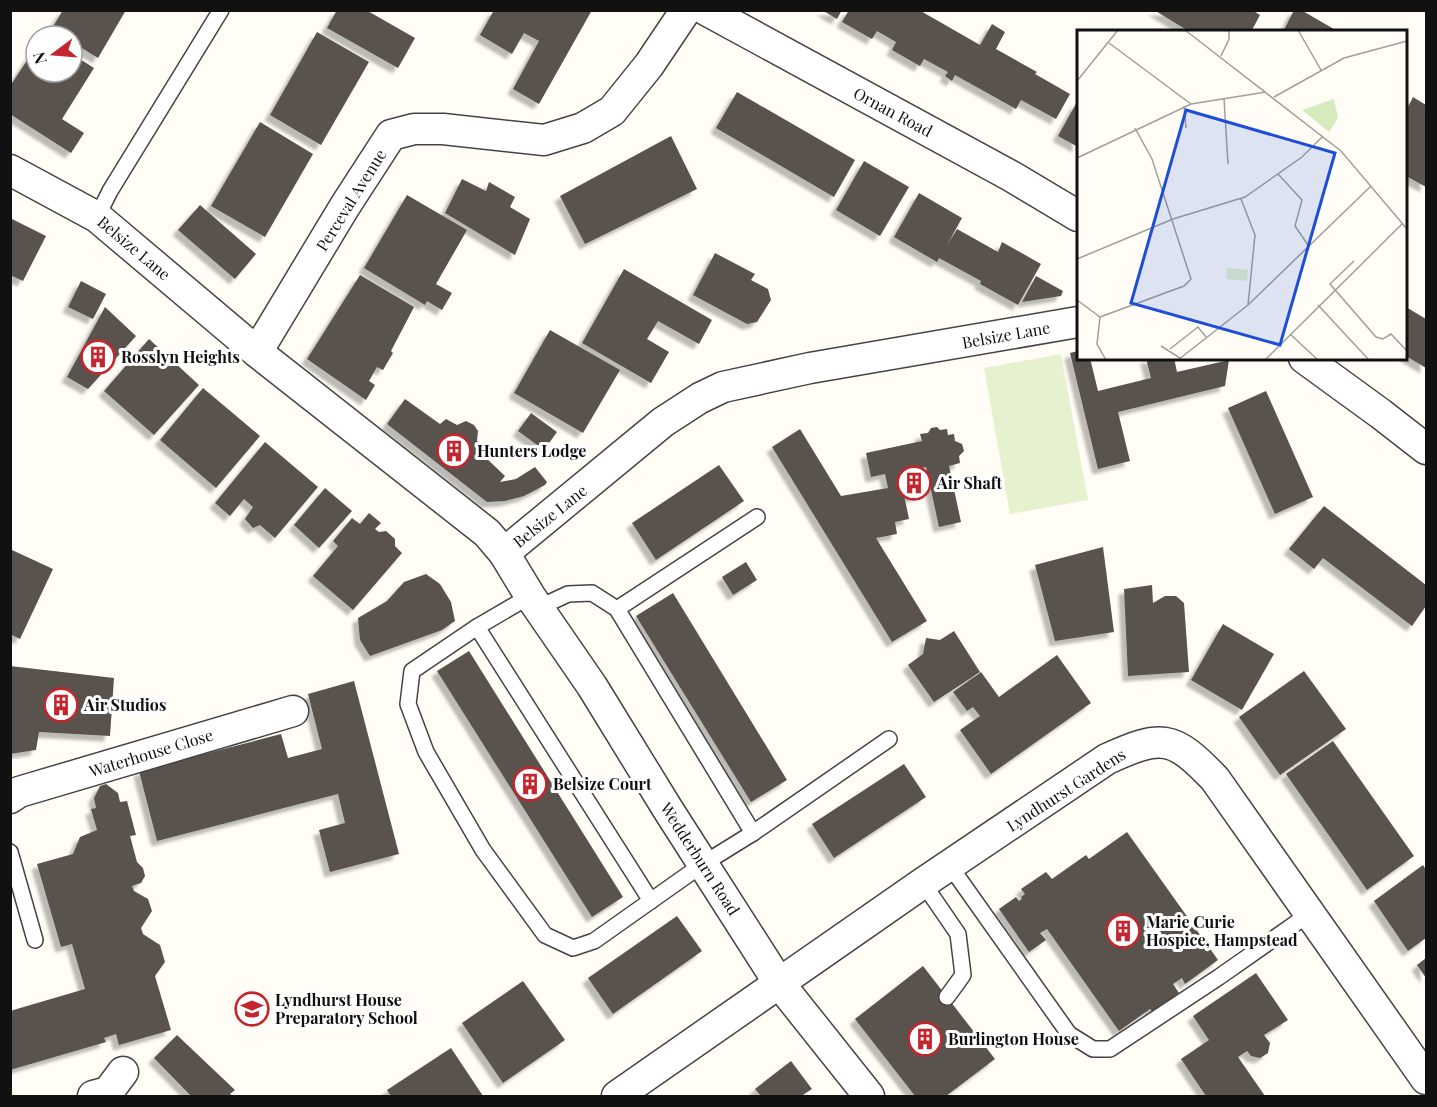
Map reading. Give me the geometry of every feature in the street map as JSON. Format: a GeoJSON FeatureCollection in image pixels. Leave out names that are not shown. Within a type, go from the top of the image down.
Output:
{"type":"FeatureCollection","features":[{"type":"Feature","properties":{"kind":"street","name":"Perceval Avenue"},"geometry":{"type":"LineString","coordinates":[[257,351],[391,135],[414,129],[443,129],[544,140],[583,128],[612,111],[649,65],[686,10]]}},
{"type":"Feature","properties":{"kind":"street","name":"Ornan Road"},"geometry":{"type":"LineString","coordinates":[[706,10],[1011,176],[1077,215]]}},
{"type":"Feature","properties":{"kind":"street","name":"Belsize Lane"},"geometry":{"type":"LineString","coordinates":[[10,170],[98,217],[257,351],[487,533],[504,553],[663,422],[700,398],[723,387],[810,368],[1077,322]]}},
{"type":"Feature","properties":{"kind":"street"},"geometry":{"type":"LineString","coordinates":[[1307,360],[1426,449]]}},
{"type":"Feature","properties":{"kind":"street","name":"Wedderburn Road"},"geometry":{"type":"LineString","coordinates":[[504,553],[534,602],[592,686],[779,983],[869,1096]]}},
{"type":"Feature","properties":{"kind":"street","name":"Waterhouse Close"},"geometry":{"type":"LineString","coordinates":[[10,798],[20,792],[293,711]]}},
{"type":"Feature","properties":{"kind":"street","name":"Lyndhurst Gardens"},"geometry":{"type":"LineString","coordinates":[[618,1096],[1107,759],[1151,742],[1172,744],[1192,755],[1215,779],[1426,1079]]}},
{"type":"Feature","properties":{"kind":"street"},"geometry":{"type":"LineString","coordinates":[[93,1096],[108,1092],[123,1072]]}},
{"type":"Feature","properties":{"kind":"lane"},"geometry":{"type":"LineString","coordinates":[[98,217],[110,191],[221,10]]}},
{"type":"Feature","properties":{"kind":"lane"},"geometry":{"type":"LineString","coordinates":[[617,609],[757,518]]}},
{"type":"Feature","properties":{"kind":"lane"},"geometry":{"type":"LineString","coordinates":[[753,833],[617,609],[592,593],[568,594],[534,602],[477,627],[412,671],[408,704],[426,752],[483,850],[545,935],[573,948],[594,941],[703,864],[753,833],[889,739]]}},
{"type":"Feature","properties":{"kind":"lane"},"geometry":{"type":"LineString","coordinates":[[477,627],[651,901]]}},
{"type":"Feature","properties":{"kind":"lane"},"geometry":{"type":"LineString","coordinates":[[10,852],[35,940]]}},
{"type":"Feature","properties":{"kind":"lane"},"geometry":{"type":"LineString","coordinates":[[950,866],[1069,1034],[1093,1049],[1110,1049],[1309,914]]}},
{"type":"Feature","properties":{"kind":"lane"},"geometry":{"type":"LineString","coordinates":[[923,884],[958,934],[963,975],[947,996]]}},
{"type":"Feature","properties":{"kind":"green space"},"geometry":{"type":"Polygon","coordinates":[[[1061,354],[1088,500],[1010,514],[984,368],[1061,354]]]}},
{"type":"Feature","properties":{"kind":"building"},"geometry":{"type":"Polygon","coordinates":[[[63,10],[126,10],[98,58],[84,49],[84,24],[55,24],[63,10]]]}},
{"type":"Feature","properties":{"kind":"building"},"geometry":{"type":"Polygon","coordinates":[[[337,10],[366,10],[415,38],[398,68],[327,28],[337,10]]]}},
{"type":"Feature","properties":{"kind":"building"},"geometry":{"type":"Polygon","coordinates":[[[494,10],[592,10],[539,104],[513,89],[539,41],[524,33],[512,54],[480,35],[494,10]]]}},
{"type":"Feature","properties":{"kind":"building"},"geometry":{"type":"Polygon","coordinates":[[[822,10],[842,10],[837,19],[822,10]]]}},
{"type":"Feature","properties":{"kind":"building"},"geometry":{"type":"Polygon","coordinates":[[[849,10],[919,10],[980,45],[992,24],[1005,32],[996,49],[1070,94],[1056,119],[1021,100],[1016,109],[955,75],[952,81],[945,76],[948,72],[924,59],[920,66],[892,50],[896,42],[877,31],[872,39],[842,22],[849,10]]]}},
{"type":"Feature","properties":{"kind":"building"},"geometry":{"type":"Polygon","coordinates":[[[1154,10],[1252,10],[1260,15],[1252,30],[1187,30],[1154,10]]]}},
{"type":"Feature","properties":{"kind":"building"},"geometry":{"type":"Polygon","coordinates":[[[1294,10],[1301,10],[1336,30],[1284,30],[1294,10]]]}},
{"type":"Feature","properties":{"kind":"building"},"geometry":{"type":"Polygon","coordinates":[[[317,32],[369,62],[321,145],[270,115],[317,32]]]}},
{"type":"Feature","properties":{"kind":"building"},"geometry":{"type":"Polygon","coordinates":[[[84,62],[94,68],[84,84],[84,62]]]}},
{"type":"Feature","properties":{"kind":"building"},"geometry":{"type":"Polygon","coordinates":[[[24,65],[24,84],[84,84],[62,119],[84,133],[71,153],[10,114],[10,86],[24,65]]]}},
{"type":"Feature","properties":{"kind":"building"},"geometry":{"type":"Polygon","coordinates":[[[737,92],[855,160],[834,197],[716,128],[737,92]]]}},
{"type":"Feature","properties":{"kind":"building"},"geometry":{"type":"Polygon","coordinates":[[[1413,97],[1426,105],[1426,187],[1407,177],[1407,109],[1413,97]]]}},
{"type":"Feature","properties":{"kind":"building"},"geometry":{"type":"Polygon","coordinates":[[[1077,102],[1077,146],[1058,136],[1077,102]]]}},
{"type":"Feature","properties":{"kind":"building"},"geometry":{"type":"Polygon","coordinates":[[[260,122],[313,154],[265,237],[211,206],[260,122]]]}},
{"type":"Feature","properties":{"kind":"building"},"geometry":{"type":"Polygon","coordinates":[[[671,136],[697,189],[585,244],[560,196],[671,136]]]}},
{"type":"Feature","properties":{"kind":"building"},"geometry":{"type":"Polygon","coordinates":[[[864,161],[909,187],[880,236],[836,210],[864,161]]]}},
{"type":"Feature","properties":{"kind":"building"},"geometry":{"type":"Polygon","coordinates":[[[462,179],[486,191],[489,182],[515,197],[510,207],[530,219],[515,255],[445,213],[462,179]]]}},
{"type":"Feature","properties":{"kind":"building"},"geometry":{"type":"Polygon","coordinates":[[[919,193],[962,218],[946,247],[957,229],[998,252],[1002,242],[1041,264],[1018,305],[980,284],[981,281],[939,258],[937,262],[894,237],[919,193]]]}},
{"type":"Feature","properties":{"kind":"building"},"geometry":{"type":"Polygon","coordinates":[[[407,195],[467,230],[436,284],[452,293],[442,310],[427,301],[425,305],[364,268],[407,195]]]}},
{"type":"Feature","properties":{"kind":"building"},"geometry":{"type":"Polygon","coordinates":[[[200,205],[256,254],[235,279],[178,230],[200,205]]]}},
{"type":"Feature","properties":{"kind":"building"},"geometry":{"type":"Polygon","coordinates":[[[10,218],[46,236],[23,281],[10,275],[10,218]]]}},
{"type":"Feature","properties":{"kind":"building"},"geometry":{"type":"Polygon","coordinates":[[[715,253],[755,274],[751,280],[768,289],[771,300],[757,322],[747,324],[693,295],[715,253]]]}},
{"type":"Feature","properties":{"kind":"building"},"geometry":{"type":"Polygon","coordinates":[[[624,269],[712,320],[699,344],[658,321],[647,339],[669,352],[651,383],[582,343],[624,269]]]}},
{"type":"Feature","properties":{"kind":"building"},"geometry":{"type":"Polygon","coordinates":[[[360,275],[414,307],[383,370],[377,367],[369,381],[375,385],[366,400],[307,359],[360,275]]]}},
{"type":"Feature","properties":{"kind":"building"},"geometry":{"type":"Polygon","coordinates":[[[1036,276],[1063,291],[1061,296],[1022,302],[1036,276]]]}},
{"type":"Feature","properties":{"kind":"building"},"geometry":{"type":"Polygon","coordinates":[[[81,281],[106,294],[93,319],[68,307],[81,281]]]}},
{"type":"Feature","properties":{"kind":"building","name":"Rosslyn Heights"},"geometry":{"type":"Polygon","coordinates":[[[105,307],[136,336],[88,389],[67,377],[105,307]]]}},
{"type":"Feature","properties":{"kind":"building"},"geometry":{"type":"Polygon","coordinates":[[[1407,308],[1426,319],[1426,368],[1407,357],[1407,308]]]}},
{"type":"Feature","properties":{"kind":"building"},"geometry":{"type":"Polygon","coordinates":[[[550,330],[620,370],[583,433],[514,393],[550,330]]]}},
{"type":"Feature","properties":{"kind":"building"},"geometry":{"type":"Polygon","coordinates":[[[149,339],[199,385],[154,435],[104,391],[149,339]]]}},
{"type":"Feature","properties":{"kind":"building"},"geometry":{"type":"Polygon","coordinates":[[[1077,351],[1077,360],[1090,360],[1098,391],[1151,378],[1146,360],[1174,360],[1177,372],[1229,360],[1225,386],[1118,412],[1130,461],[1098,469],[1070,353],[1077,351]]]}},
{"type":"Feature","properties":{"kind":"building"},"geometry":{"type":"Polygon","coordinates":[[[203,388],[260,436],[216,488],[160,440],[203,388]]]}},
{"type":"Feature","properties":{"kind":"building"},"geometry":{"type":"Polygon","coordinates":[[[1266,391],[1313,497],[1275,514],[1228,408],[1266,391]]]}},
{"type":"Feature","properties":{"kind":"building","name":"Hunters Lodge"},"geometry":{"type":"Polygon","coordinates":[[[405,399],[440,424],[446,419],[457,425],[466,421],[474,425],[478,431],[477,441],[484,447],[483,455],[505,476],[500,482],[516,479],[535,467],[547,482],[524,496],[505,501],[487,502],[387,424],[405,399]]]}},
{"type":"Feature","properties":{"kind":"building"},"geometry":{"type":"Polygon","coordinates":[[[531,413],[557,432],[544,450],[518,431],[531,413]]]}},
{"type":"Feature","properties":{"kind":"building"},"geometry":{"type":"Polygon","coordinates":[[[937,427],[940,430],[947,429],[948,435],[954,434],[955,441],[962,444],[964,451],[959,456],[960,463],[949,466],[961,522],[939,527],[926,467],[899,473],[901,482],[907,473],[916,472],[924,477],[926,486],[921,495],[911,497],[903,490],[909,519],[895,522],[897,534],[876,538],[927,621],[892,642],[772,447],[800,429],[841,496],[888,488],[885,474],[871,477],[866,453],[922,441],[920,434],[928,433],[931,428],[937,427]]]}},
{"type":"Feature","properties":{"kind":"building"},"geometry":{"type":"Polygon","coordinates":[[[265,442],[318,487],[275,538],[260,525],[253,528],[245,519],[253,507],[244,499],[230,516],[215,503],[265,442]]]}},
{"type":"Feature","properties":{"kind":"building"},"geometry":{"type":"Polygon","coordinates":[[[719,465],[744,501],[656,560],[632,523],[719,465]]]}},
{"type":"Feature","properties":{"kind":"building"},"geometry":{"type":"Polygon","coordinates":[[[325,488],[352,511],[319,548],[294,525],[325,488]]]}},
{"type":"Feature","properties":{"kind":"building"},"geometry":{"type":"Polygon","coordinates":[[[1324,506],[1426,585],[1426,606],[1412,626],[1323,558],[1314,569],[1289,549],[1324,506]]]}},
{"type":"Feature","properties":{"kind":"building"},"geometry":{"type":"Polygon","coordinates":[[[369,513],[381,523],[375,529],[379,532],[386,531],[395,539],[395,546],[402,553],[353,610],[313,576],[338,546],[333,541],[352,518],[360,524],[369,513]]]}},
{"type":"Feature","properties":{"kind":"building"},"geometry":{"type":"Polygon","coordinates":[[[1103,547],[1114,632],[1055,641],[1035,565],[1103,547]]]}},
{"type":"Feature","properties":{"kind":"building"},"geometry":{"type":"Polygon","coordinates":[[[12,550],[53,569],[20,639],[10,634],[12,550]]]}},
{"type":"Feature","properties":{"kind":"building"},"geometry":{"type":"Polygon","coordinates":[[[746,562],[757,580],[733,595],[722,577],[746,562]]]}},
{"type":"Feature","properties":{"kind":"building"},"geometry":{"type":"Polygon","coordinates":[[[426,574],[440,584],[451,602],[455,621],[442,630],[370,656],[360,640],[358,618],[387,601],[404,582],[426,574]]]}},
{"type":"Feature","properties":{"kind":"building"},"geometry":{"type":"Polygon","coordinates":[[[1152,585],[1153,603],[1165,596],[1176,596],[1184,603],[1189,672],[1128,676],[1124,589],[1152,585]]]}},
{"type":"Feature","properties":{"kind":"building"},"geometry":{"type":"Polygon","coordinates":[[[673,593],[787,780],[751,802],[636,616],[673,593]]]}},
{"type":"Feature","properties":{"kind":"building"},"geometry":{"type":"Polygon","coordinates":[[[1223,624],[1274,654],[1242,710],[1191,680],[1223,624]]]}},
{"type":"Feature","properties":{"kind":"building"},"geometry":{"type":"Polygon","coordinates":[[[954,631],[980,672],[934,702],[908,665],[923,654],[926,638],[940,640],[954,631]]]}},
{"type":"Feature","properties":{"kind":"building","name":"Belsize Court"},"geometry":{"type":"Polygon","coordinates":[[[469,651],[623,897],[592,917],[437,671],[469,651]]]}},
{"type":"Feature","properties":{"kind":"building"},"geometry":{"type":"Polygon","coordinates":[[[1057,655],[1091,703],[991,774],[960,730],[980,716],[973,707],[967,711],[953,692],[981,672],[999,697],[1057,655]]]}},
{"type":"Feature","properties":{"kind":"building","name":"Air Studios"},"geometry":{"type":"Polygon","coordinates":[[[10,666],[114,678],[110,736],[39,732],[36,750],[10,754],[10,666]]]}},
{"type":"Feature","properties":{"kind":"building"},"geometry":{"type":"Polygon","coordinates":[[[1304,671],[1346,729],[1280,775],[1239,717],[1304,671]]]}},
{"type":"Feature","properties":{"kind":"building"},"geometry":{"type":"Polygon","coordinates":[[[354,681],[399,854],[330,872],[319,830],[345,823],[338,794],[157,841],[139,771],[281,734],[288,758],[322,749],[308,694],[354,681]]]}},
{"type":"Feature","properties":{"kind":"building"},"geometry":{"type":"Polygon","coordinates":[[[1333,741],[1414,856],[1367,890],[1286,774],[1333,741]]]}},
{"type":"Feature","properties":{"kind":"building"},"geometry":{"type":"Polygon","coordinates":[[[904,764],[926,797],[834,858],[812,824],[904,764]]]}},
{"type":"Feature","properties":{"kind":"building"},"geometry":{"type":"Polygon","coordinates":[[[106,784],[118,793],[120,802],[127,801],[136,835],[130,836],[137,862],[143,868],[145,876],[141,883],[132,886],[134,891],[148,899],[152,911],[141,928],[143,934],[160,945],[165,962],[155,976],[171,1030],[119,1045],[116,1034],[104,1038],[106,1042],[10,1070],[10,1011],[85,989],[72,944],[61,947],[37,864],[73,854],[80,837],[97,830],[91,809],[96,808],[94,798],[100,786],[106,784]]]}},
{"type":"Feature","properties":{"kind":"building","name":"Marie Curie Hospice, Hampstead"},"geometry":{"type":"Polygon","coordinates":[[[1127,832],[1218,960],[1185,984],[1182,978],[1173,984],[1179,993],[1153,1012],[1150,1009],[1119,1031],[1047,929],[1040,933],[1046,940],[1029,952],[999,909],[1016,897],[1019,901],[1022,899],[1021,897],[1025,894],[1021,889],[1046,872],[1052,879],[1086,855],[1089,859],[1127,832]]]}},
{"type":"Feature","properties":{"kind":"building"},"geometry":{"type":"Polygon","coordinates":[[[1423,865],[1426,870],[1426,938],[1408,951],[1374,901],[1423,865]]]}},
{"type":"Feature","properties":{"kind":"building"},"geometry":{"type":"Polygon","coordinates":[[[677,916],[702,951],[613,1014],[588,978],[677,916]]]}},
{"type":"Feature","properties":{"kind":"building"},"geometry":{"type":"Polygon","coordinates":[[[1426,958],[1426,978],[1417,965],[1426,958]]]}},
{"type":"Feature","properties":{"kind":"building","name":"Burlington House"},"geometry":{"type":"Polygon","coordinates":[[[923,966],[995,1059],[946,1096],[915,1096],[855,1019],[923,966]]]}},
{"type":"Feature","properties":{"kind":"building"},"geometry":{"type":"Polygon","coordinates":[[[1256,973],[1288,1020],[1264,1035],[1270,1043],[1268,1053],[1260,1058],[1251,1056],[1247,1051],[1238,1057],[1265,1096],[1206,1096],[1181,1059],[1209,1040],[1193,1016],[1256,973]]]}},
{"type":"Feature","properties":{"kind":"building"},"geometry":{"type":"Polygon","coordinates":[[[523,981],[565,1040],[503,1083],[462,1023],[523,981]]]}},
{"type":"Feature","properties":{"kind":"building"},"geometry":{"type":"Polygon","coordinates":[[[177,1035],[235,1090],[230,1094],[233,1096],[191,1096],[154,1058],[177,1035]]]}},
{"type":"Feature","properties":{"kind":"building"},"geometry":{"type":"Polygon","coordinates":[[[451,1048],[483,1096],[391,1096],[387,1090],[451,1048]]]}},
{"type":"Feature","properties":{"kind":"building"},"geometry":{"type":"Polygon","coordinates":[[[791,1061],[812,1089],[801,1096],[761,1096],[755,1089],[791,1061]]]}},
{"type":"Feature","properties":{"kind":"place","name":"Rosslyn Heights"},"geometry":{"type":"Point","coordinates":[98,357]}},
{"type":"Feature","properties":{"kind":"place","name":"Hunters Lodge"},"geometry":{"type":"Point","coordinates":[454,451]}},
{"type":"Feature","properties":{"kind":"place","name":"Air Shaft"},"geometry":{"type":"Point","coordinates":[914,483]}},
{"type":"Feature","properties":{"kind":"place","name":"Air Studios"},"geometry":{"type":"Point","coordinates":[61,705]}},
{"type":"Feature","properties":{"kind":"place","name":"Belsize Court"},"geometry":{"type":"Point","coordinates":[530,784]}},
{"type":"Feature","properties":{"kind":"place","name":"Marie Curie Hospice, Hampstead"},"geometry":{"type":"Point","coordinates":[1123,931]}},
{"type":"Feature","properties":{"kind":"place","name":"Lyndhurst House Preparatory School"},"geometry":{"type":"Point","coordinates":[252,1009]}},
{"type":"Feature","properties":{"kind":"place","name":"Burlington House"},"geometry":{"type":"Point","coordinates":[925,1039]}}]}
